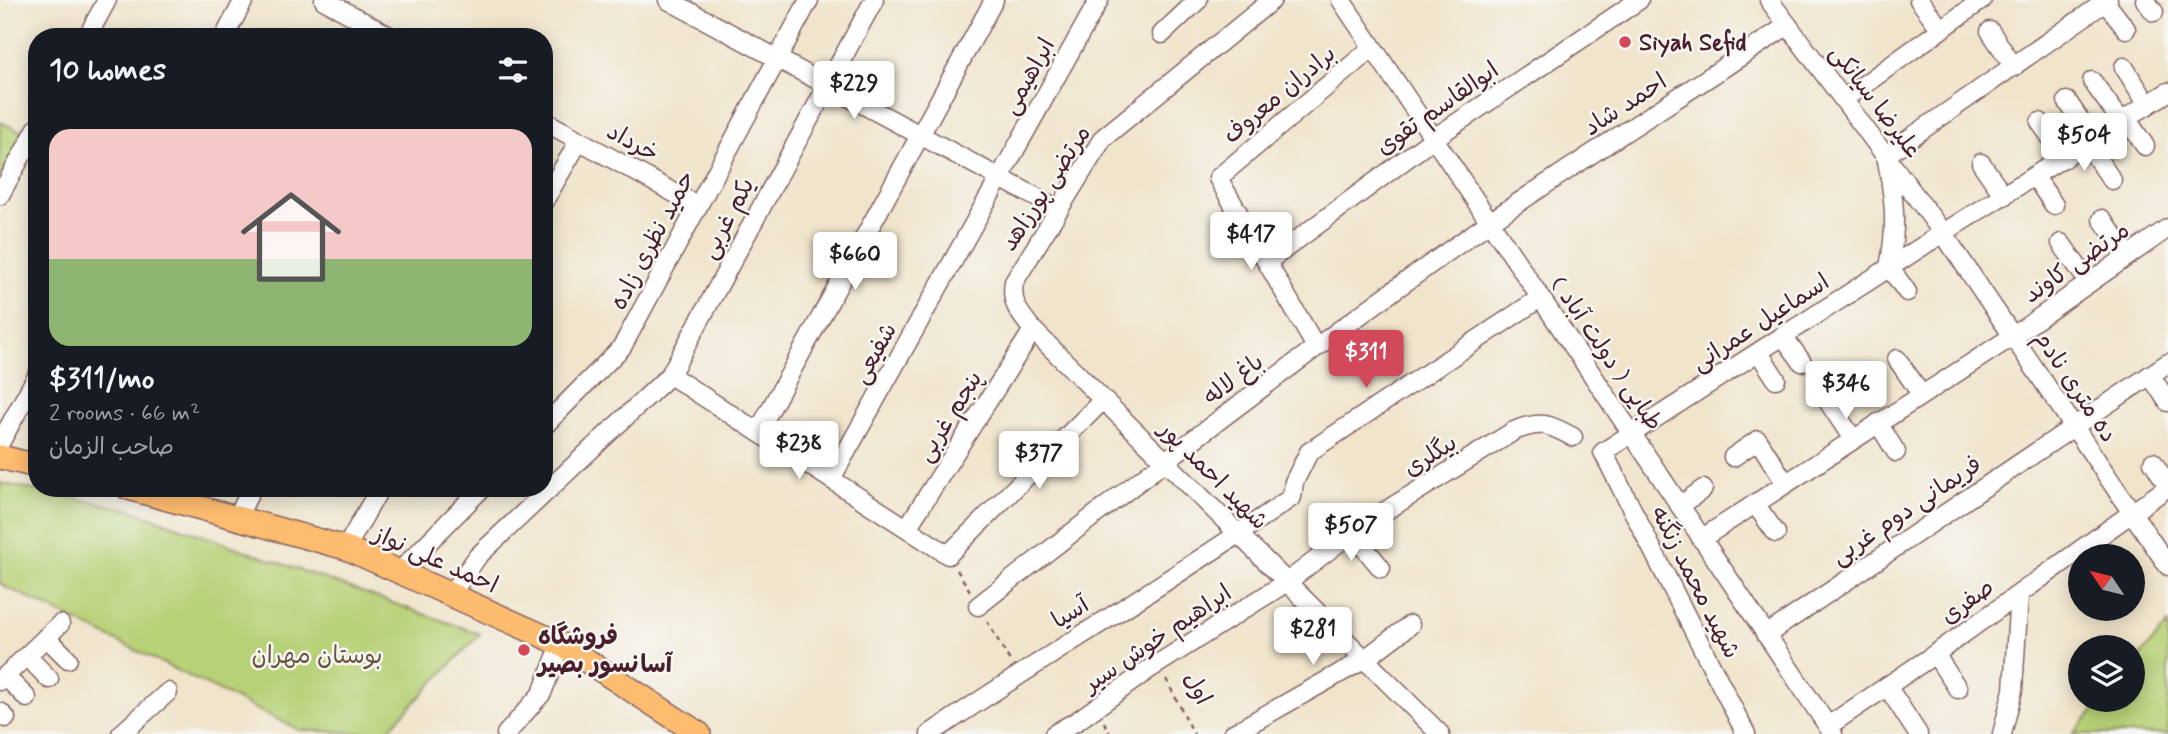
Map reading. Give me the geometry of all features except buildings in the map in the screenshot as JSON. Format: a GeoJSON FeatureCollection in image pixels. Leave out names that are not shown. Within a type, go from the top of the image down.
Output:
{"type":"FeatureCollection","features":[{"type":"Feature","properties":{"kind":"main road"},"geometry":{"type":"LineString","coordinates":[[0,457],[28,464]]}},
{"type":"Feature","properties":{"kind":"main road","name":"احمد علی نواز"},"geometry":{"type":"LineString","coordinates":[[161,497],[346,548],[400,571],[561,644],[699,734]]}},
{"type":"Feature","properties":{"kind":"street"},"geometry":{"type":"LineString","coordinates":[[92,28],[107,0]]}},
{"type":"Feature","properties":{"kind":"street"},"geometry":{"type":"LineString","coordinates":[[229,28],[244,0]]}},
{"type":"Feature","properties":{"kind":"street"},"geometry":{"type":"LineString","coordinates":[[324,0],[362,28]]}},
{"type":"Feature","properties":{"kind":"street","name":"حمید نظری زاده"},"geometry":{"type":"LineString","coordinates":[[553,417],[622,347],[809,0]]}},
{"type":"Feature","properties":{"kind":"street","name":"یکم غربی"},"geometry":{"type":"LineString","coordinates":[[553,485],[670,375],[874,0]]}},
{"type":"Feature","properties":{"kind":"street"},"geometry":{"type":"LineString","coordinates":[[758,432],[994,0]]}},
{"type":"Feature","properties":{"kind":"street","name":"ابراهیمی"},"geometry":{"type":"LineString","coordinates":[[1000,176],[1099,0]]}},
{"type":"Feature","properties":{"kind":"street"},"geometry":{"type":"LineString","coordinates":[[1162,34],[1198,0]]}},
{"type":"Feature","properties":{"kind":"street","name":"مرتضی پورزاهد"},"geometry":{"type":"LineString","coordinates":[[1016,308],[1012,293],[1014,282],[1103,138],[1272,0]]}},
{"type":"Feature","properties":{"kind":"street","name":"طبایی ( دولت آباد )"},"geometry":{"type":"LineString","coordinates":[[1340,0],[1831,730]]}},
{"type":"Feature","properties":{"kind":"street","name":"ابوالقاسم تقوی"},"geometry":{"type":"LineString","coordinates":[[1267,262],[1433,139],[1639,0]]}},
{"type":"Feature","properties":{"kind":"street","name":"علیرضا سیانکی"},"geometry":{"type":"LineString","coordinates":[[1769,0],[1943,233]]}},
{"type":"Feature","properties":{"kind":"street"},"geometry":{"type":"LineString","coordinates":[[1919,0],[1941,29]]}},
{"type":"Feature","properties":{"kind":"street"},"geometry":{"type":"LineString","coordinates":[[1844,99],[1982,0]]}},
{"type":"Feature","properties":{"kind":"street"},"geometry":{"type":"LineString","coordinates":[[1907,292],[1889,267],[1895,238],[1896,207],[1886,155],[2107,1],[2126,29]]}},
{"type":"Feature","properties":{"kind":"street"},"geometry":{"type":"LineString","coordinates":[[678,2],[1058,209]]}},
{"type":"Feature","properties":{"kind":"street","name":"احمد شاد"},"geometry":{"type":"LineString","coordinates":[[1489,223],[1788,25]]}},
{"type":"Feature","properties":{"kind":"street"},"geometry":{"type":"LineString","coordinates":[[1990,30],[2014,67]]}},
{"type":"Feature","properties":{"kind":"street","name":"برادران معروف"},"geometry":{"type":"LineString","coordinates":[[1267,262],[1218,178],[1372,48]]}},
{"type":"Feature","properties":{"kind":"street"},"geometry":{"type":"LineString","coordinates":[[2124,67],[2148,105]]}},
{"type":"Feature","properties":{"kind":"street"},"geometry":{"type":"LineString","coordinates":[[2092,81],[2145,146]]}},
{"type":"Feature","properties":{"kind":"street","name":"اسماعیل عمرانی"},"geometry":{"type":"LineString","coordinates":[[1602,452],[2168,92]]}},
{"type":"Feature","properties":{"kind":"street"},"geometry":{"type":"LineString","coordinates":[[2067,101],[2112,180]]}},
{"type":"Feature","properties":{"kind":"street"},"geometry":{"type":"LineString","coordinates":[[2040,121],[2065,158]]}},
{"type":"Feature","properties":{"kind":"street","name":"خرداد"},"geometry":{"type":"LineString","coordinates":[[553,126],[698,206]]}},
{"type":"Feature","properties":{"kind":"street"},"geometry":{"type":"LineString","coordinates":[[553,186],[579,141]]}},
{"type":"Feature","properties":{"kind":"street"},"geometry":{"type":"LineString","coordinates":[[0,195],[28,144]]}},
{"type":"Feature","properties":{"kind":"street"},"geometry":{"type":"LineString","coordinates":[[1981,163],[2004,196]]}},
{"type":"Feature","properties":{"kind":"street","name":"شفیعی"},"geometry":{"type":"LineString","coordinates":[[831,479],[1000,176]]}},
{"type":"Feature","properties":{"kind":"street"},"geometry":{"type":"LineString","coordinates":[[2035,177],[2054,205]]}},
{"type":"Feature","properties":{"kind":"street"},"geometry":{"type":"LineString","coordinates":[[2102,219],[2128,256]]}},
{"type":"Feature","properties":{"kind":"street","name":"باغ لاله"},"geometry":{"type":"LineString","coordinates":[[978,606],[1164,460],[1489,223]]}},
{"type":"Feature","properties":{"kind":"street","name":"مرتضی کاوند"},"geometry":{"type":"LineString","coordinates":[[1701,539],[2013,336],[2168,228]]}},
{"type":"Feature","properties":{"kind":"street","name":"ده متری نادم"},"geometry":{"type":"LineString","coordinates":[[1943,233],[2168,566]]}},
{"type":"Feature","properties":{"kind":"street"},"geometry":{"type":"LineString","coordinates":[[2061,243],[2089,283]]}},
{"type":"Feature","properties":{"kind":"street"},"geometry":{"type":"LineString","coordinates":[[1267,262],[1316,347]]}},
{"type":"Feature","properties":{"kind":"street","name":"آسیا"},"geometry":{"type":"LineString","coordinates":[[930,734],[1292,497],[1294,482],[1308,452],[1540,298]]}},
{"type":"Feature","properties":{"kind":"street","name":"شهید احمد پور"},"geometry":{"type":"LineString","coordinates":[[1016,308],[1033,330],[1365,659],[1434,732]]}},
{"type":"Feature","properties":{"kind":"street","name":"پنجم غربی"},"geometry":{"type":"LineString","coordinates":[[907,528],[1033,330]]}},
{"type":"Feature","properties":{"kind":"street"},"geometry":{"type":"LineString","coordinates":[[1783,336],[1802,362]]}},
{"type":"Feature","properties":{"kind":"street"},"geometry":{"type":"LineString","coordinates":[[1759,353],[1776,379]]}},
{"type":"Feature","properties":{"kind":"street"},"geometry":{"type":"LineString","coordinates":[[1897,359],[1921,394]]}},
{"type":"Feature","properties":{"kind":"street","name":"فریمانی دوم غربی"},"geometry":{"type":"LineString","coordinates":[[1766,635],[2168,363]]}},
{"type":"Feature","properties":{"kind":"street"},"geometry":{"type":"LineString","coordinates":[[670,375],[948,555],[1103,400]]}},
{"type":"Feature","properties":{"kind":"street"},"geometry":{"type":"LineString","coordinates":[[2150,375],[2168,402]]}},
{"type":"Feature","properties":{"kind":"street"},"geometry":{"type":"LineString","coordinates":[[0,443],[28,392]]}},
{"type":"Feature","properties":{"kind":"street"},"geometry":{"type":"LineString","coordinates":[[1827,400],[1853,439]]}},
{"type":"Feature","properties":{"kind":"street","name":"بیگلری"},"geometry":{"type":"LineString","coordinates":[[1287,582],[1352,533],[1514,431],[1534,423],[1558,429],[1573,437]]}},
{"type":"Feature","properties":{"kind":"street"},"geometry":{"type":"LineString","coordinates":[[1878,423],[1896,452]]}},
{"type":"Feature","properties":{"kind":"street"},"geometry":{"type":"LineString","coordinates":[[1733,457],[1758,440],[1786,484]]}},
{"type":"Feature","properties":{"kind":"street","name":"شهید محمد زنگنه"},"geometry":{"type":"LineString","coordinates":[[1602,452],[1746,734]]}},
{"type":"Feature","properties":{"kind":"street"},"geometry":{"type":"LineString","coordinates":[[2153,463],[2168,487]]}},
{"type":"Feature","properties":{"kind":"street","name":"صفری"},"geometry":{"type":"LineString","coordinates":[[1831,730],[1887,686],[2168,487]]}},
{"type":"Feature","properties":{"kind":"street"},"geometry":{"type":"LineString","coordinates":[[1680,506],[1703,489]]}},
{"type":"Feature","properties":{"kind":"street"},"geometry":{"type":"LineString","coordinates":[[237,518],[248,497]]}},
{"type":"Feature","properties":{"kind":"street"},"geometry":{"type":"LineString","coordinates":[[346,548],[375,497]]}},
{"type":"Feature","properties":{"kind":"street"},"geometry":{"type":"LineString","coordinates":[[400,571],[473,497]]}},
{"type":"Feature","properties":{"kind":"street","name":"یکم غربی"},"geometry":{"type":"LineString","coordinates":[[452,594],[478,556],[541,497]]}},
{"type":"Feature","properties":{"kind":"street"},"geometry":{"type":"LineString","coordinates":[[1755,504],[1776,533]]}},
{"type":"Feature","properties":{"kind":"street"},"geometry":{"type":"LineString","coordinates":[[1352,533],[1381,568]]}},
{"type":"Feature","properties":{"kind":"street","name":"ابراهیم خوش سیر"},"geometry":{"type":"LineString","coordinates":[[1055,734],[1077,722],[1158,664],[1287,582]]}},
{"type":"Feature","properties":{"kind":"street"},"geometry":{"type":"LineString","coordinates":[[2002,734],[2013,690],[2019,594]]}},
{"type":"Feature","properties":{"kind":"street"},"geometry":{"type":"LineString","coordinates":[[27,698],[3,679],[60,624]]}},
{"type":"Feature","properties":{"kind":"street"},"geometry":{"type":"LineString","coordinates":[[1233,734],[1365,659],[1410,625]]}},
{"type":"Feature","properties":{"kind":"street"},"geometry":{"type":"LineString","coordinates":[[47,638],[68,659]]}},
{"type":"Feature","properties":{"kind":"street"},"geometry":{"type":"LineString","coordinates":[[506,734],[542,694],[561,644]]}},
{"type":"Feature","properties":{"kind":"street"},"geometry":{"type":"LineString","coordinates":[[1935,654],[1958,689]]}},
{"type":"Feature","properties":{"kind":"street"},"geometry":{"type":"LineString","coordinates":[[27,656],[49,679]]}},
{"type":"Feature","properties":{"kind":"street"},"geometry":{"type":"LineString","coordinates":[[1887,686],[1918,734]]}},
{"type":"Feature","properties":{"kind":"street"},"geometry":{"type":"LineString","coordinates":[[121,734],[168,692]]}},
{"type":"Feature","properties":{"kind":"path","name":"اول"},"geometry":{"type":"LineString","coordinates":[[1158,664],[1194,734]]}},
{"type":"Feature","properties":{"kind":"green space"},"geometry":{"type":"Polygon","coordinates":[[[0,122],[22,132],[3,177],[0,175],[0,122]]]}},
{"type":"Feature","properties":{"kind":"green space","name":"بوستان مهران"},"geometry":{"type":"Polygon","coordinates":[[[0,483],[28,489],[28,497],[69,497],[128,509],[480,634],[384,734],[299,730],[0,584],[0,483]]]}},
{"type":"Feature","properties":{"kind":"green space"},"geometry":{"type":"Polygon","coordinates":[[[2168,624],[2168,734],[2073,734],[2092,712],[2145,712],[2145,650],[2168,624]]]}},
{"type":"Feature","properties":{"kind":"place","name":"Siyah Sefid"},"geometry":{"type":"Point","coordinates":[1625,42]}},
{"type":"Feature","properties":{"kind":"place","name":"فروشگاه آسانسور بصیر"},"geometry":{"type":"Point","coordinates":[524,650]}}]}
